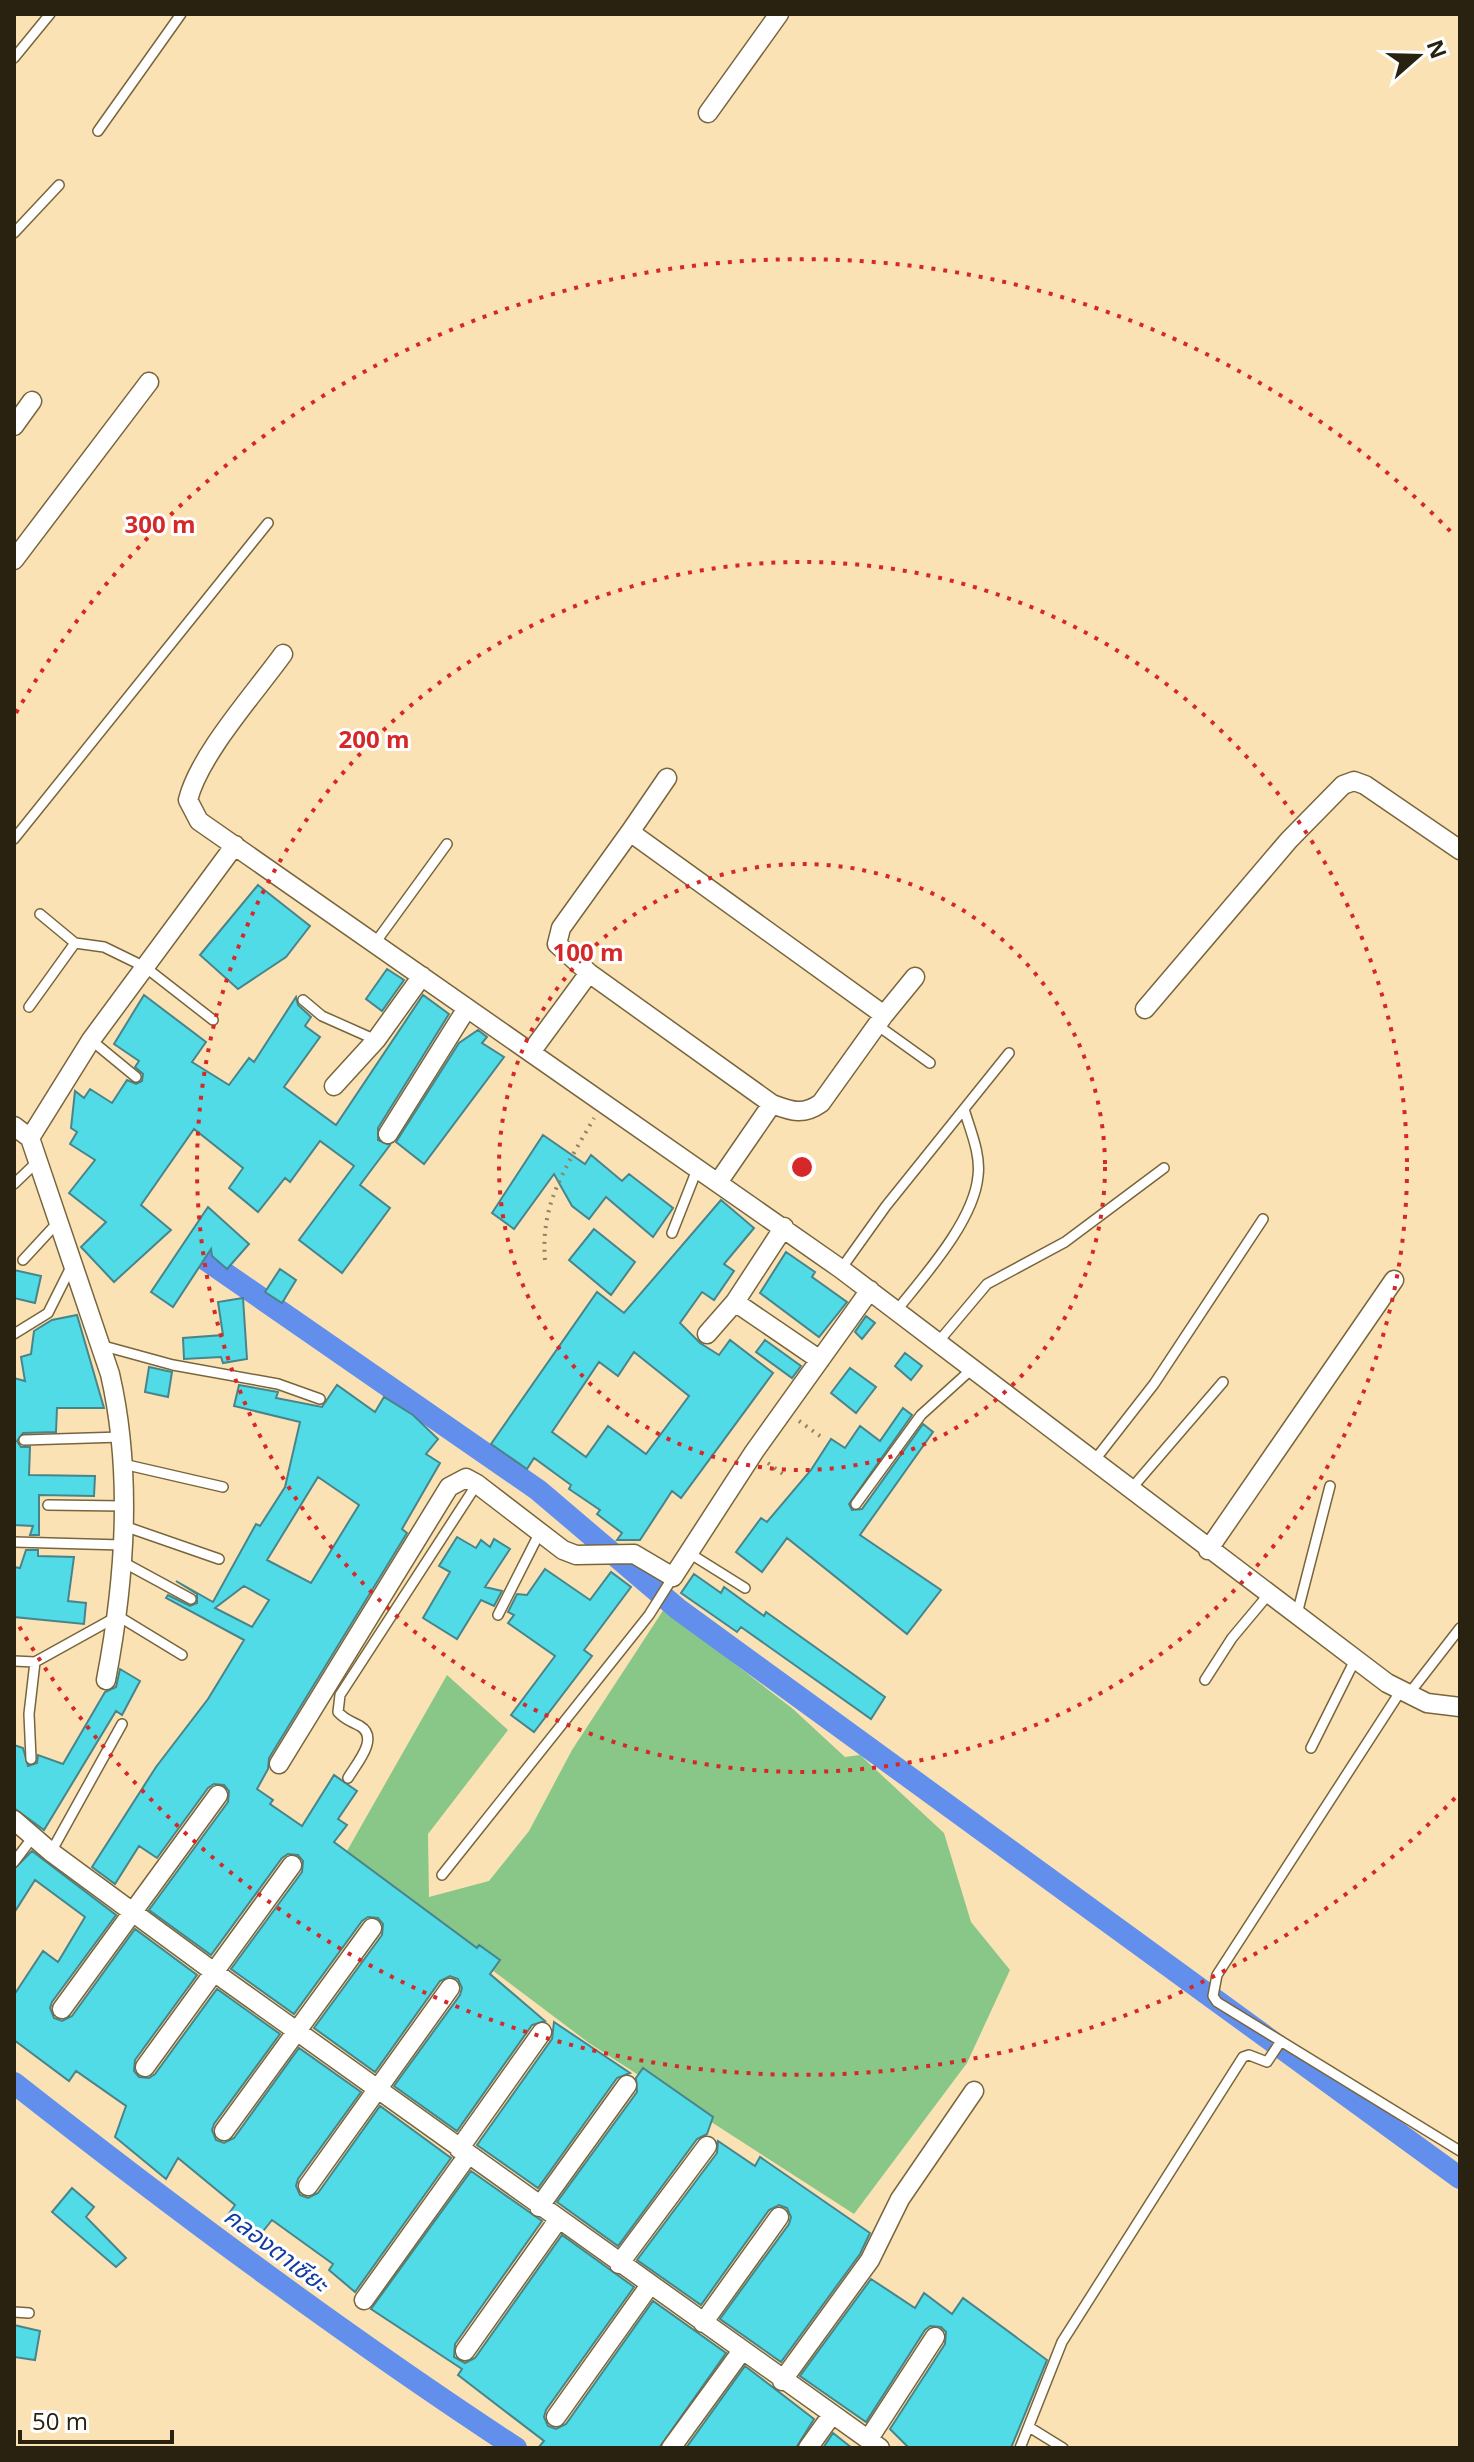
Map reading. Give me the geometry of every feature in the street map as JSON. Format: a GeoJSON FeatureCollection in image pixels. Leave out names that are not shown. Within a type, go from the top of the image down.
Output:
{"type":"FeatureCollection","features":[{"type":"Feature","properties":{"kind":"street"},"geometry":{"type":"LineString","coordinates":[[708,113],[779,14]]}},
{"type":"Feature","properties":{"kind":"street"},"geometry":{"type":"LineString","coordinates":[[14,560],[149,382]]}},
{"type":"Feature","properties":{"kind":"street"},"geometry":{"type":"LineString","coordinates":[[14,426],[32,401]]}},
{"type":"Feature","properties":{"kind":"street"},"geometry":{"type":"LineString","coordinates":[[283,654],[204,764],[192,787],[188,800],[199,821],[784,1227],[939,1341],[1355,1660],[1404,1694],[1427,1703],[1460,1707]]}},
{"type":"Feature","properties":{"kind":"street"},"geometry":{"type":"LineString","coordinates":[[667,778],[556,938],[560,949],[589,973],[772,1104],[794,1113],[811,1111],[821,1103],[915,977]]}},
{"type":"Feature","properties":{"kind":"street"},"geometry":{"type":"LineString","coordinates":[[1145,1009],[1289,840],[1343,785],[1354,781],[1365,785],[1460,850]]}},
{"type":"Feature","properties":{"kind":"street"},"geometry":{"type":"LineString","coordinates":[[630,832],[881,1020]]}},
{"type":"Feature","properties":{"kind":"street"},"geometry":{"type":"LineString","coordinates":[[30,1138],[91,1040],[235,845]]}},
{"type":"Feature","properties":{"kind":"street"},"geometry":{"type":"LineString","coordinates":[[531,1052],[589,973]]}},
{"type":"Feature","properties":{"kind":"street"},"geometry":{"type":"LineString","coordinates":[[334,1086],[376,1040],[422,976]]}},
{"type":"Feature","properties":{"kind":"street"},"geometry":{"type":"LineString","coordinates":[[388,1134],[467,1008]]}},
{"type":"Feature","properties":{"kind":"street"},"geometry":{"type":"LineString","coordinates":[[719,1181],[772,1104]]}},
{"type":"Feature","properties":{"kind":"street"},"geometry":{"type":"LineString","coordinates":[[14,1126],[30,1138],[100,1345],[119,1415],[123,1464],[122,1553],[118,1616],[106,1680]]}},
{"type":"Feature","properties":{"kind":"street"},"geometry":{"type":"LineString","coordinates":[[707,1334],[735,1302],[784,1227]]}},
{"type":"Feature","properties":{"kind":"street"},"geometry":{"type":"LineString","coordinates":[[1208,1550],[1394,1280]]}},
{"type":"Feature","properties":{"kind":"street"},"geometry":{"type":"LineString","coordinates":[[279,1764],[363,1642],[449,1487],[466,1478],[477,1484],[563,1550],[576,1555],[634,1554],[673,1577],[784,1410],[870,1290]]}},
{"type":"Feature","properties":{"kind":"street"},"geometry":{"type":"LineString","coordinates":[[735,1302],[820,1360]]}},
{"type":"Feature","properties":{"kind":"street"},"geometry":{"type":"LineString","coordinates":[[62,2009],[218,1795]]}},
{"type":"Feature","properties":{"kind":"street"},"geometry":{"type":"LineString","coordinates":[[14,1820],[51,1852],[214,1972],[741,2352],[874,2444],[935,2337]]}},
{"type":"Feature","properties":{"kind":"street"},"geometry":{"type":"LineString","coordinates":[[145,2067],[292,1865]]}},
{"type":"Feature","properties":{"kind":"street"},"geometry":{"type":"LineString","coordinates":[[224,2131],[372,1928]]}},
{"type":"Feature","properties":{"kind":"street"},"geometry":{"type":"LineString","coordinates":[[308,2186],[450,1988]]}},
{"type":"Feature","properties":{"kind":"street"},"geometry":{"type":"LineString","coordinates":[[364,2300],[542,2032]]}},
{"type":"Feature","properties":{"kind":"street"},"geometry":{"type":"LineString","coordinates":[[539,2207],[627,2085]]}},
{"type":"Feature","properties":{"kind":"street"},"geometry":{"type":"LineString","coordinates":[[782,2381],[870,2260],[900,2199],[974,2091]]}},
{"type":"Feature","properties":{"kind":"street"},"geometry":{"type":"LineString","coordinates":[[619,2264],[707,2146]]}},
{"type":"Feature","properties":{"kind":"street"},"geometry":{"type":"LineString","coordinates":[[703,2323],[779,2217]]}},
{"type":"Feature","properties":{"kind":"street"},"geometry":{"type":"LineString","coordinates":[[465,2351],[558,2220]]}},
{"type":"Feature","properties":{"kind":"street"},"geometry":{"type":"LineString","coordinates":[[556,2417],[650,2285]]}},
{"type":"Feature","properties":{"kind":"street"},"geometry":{"type":"LineString","coordinates":[[671,2448],[741,2352]]}},
{"type":"Feature","properties":{"kind":"street"},"geometry":{"type":"LineString","coordinates":[[808,2448],[831,2416]]}},
{"type":"Feature","properties":{"kind":"lane"},"geometry":{"type":"LineString","coordinates":[[14,58],[50,14]]}},
{"type":"Feature","properties":{"kind":"lane"},"geometry":{"type":"LineString","coordinates":[[98,131],[181,14]]}},
{"type":"Feature","properties":{"kind":"lane"},"geometry":{"type":"LineString","coordinates":[[14,233],[59,185]]}},
{"type":"Feature","properties":{"kind":"lane"},"geometry":{"type":"LineString","coordinates":[[14,839],[268,523]]}},
{"type":"Feature","properties":{"kind":"lane"},"geometry":{"type":"LineString","coordinates":[[375,943],[447,844]]}},
{"type":"Feature","properties":{"kind":"lane"},"geometry":{"type":"LineString","coordinates":[[40,914],[75,943],[104,947],[145,967],[213,1020]]}},
{"type":"Feature","properties":{"kind":"lane"},"geometry":{"type":"LineString","coordinates":[[29,1007],[75,943]]}},
{"type":"Feature","properties":{"kind":"lane"},"geometry":{"type":"LineString","coordinates":[[303,1000],[322,1016],[376,1040]]}},
{"type":"Feature","properties":{"kind":"lane"},"geometry":{"type":"LineString","coordinates":[[881,1020],[930,1063]]}},
{"type":"Feature","properties":{"kind":"lane"},"geometry":{"type":"LineString","coordinates":[[91,1040],[136,1077]]}},
{"type":"Feature","properties":{"kind":"lane"},"geometry":{"type":"LineString","coordinates":[[841,1269],[886,1206],[1009,1053]]}},
{"type":"Feature","properties":{"kind":"lane"},"geometry":{"type":"LineString","coordinates":[[897,1310],[934,1264],[975,1193],[979,1174],[977,1154],[964,1109]]}},
{"type":"Feature","properties":{"kind":"lane"},"geometry":{"type":"LineString","coordinates":[[14,1184],[38,1161]]}},
{"type":"Feature","properties":{"kind":"lane"},"geometry":{"type":"LineString","coordinates":[[672,1233],[698,1167]]}},
{"type":"Feature","properties":{"kind":"lane"},"geometry":{"type":"LineString","coordinates":[[939,1341],[987,1284],[1065,1242],[1164,1168]]}},
{"type":"Feature","properties":{"kind":"lane"},"geometry":{"type":"LineString","coordinates":[[1094,1461],[1154,1384],[1263,1219]]}},
{"type":"Feature","properties":{"kind":"lane"},"geometry":{"type":"LineString","coordinates":[[23,1260],[59,1221]]}},
{"type":"Feature","properties":{"kind":"lane"},"geometry":{"type":"LineString","coordinates":[[14,1334],[48,1313],[72,1264]]}},
{"type":"Feature","properties":{"kind":"lane"},"geometry":{"type":"LineString","coordinates":[[100,1345],[173,1365],[278,1384],[320,1399]]}},
{"type":"Feature","properties":{"kind":"lane"},"geometry":{"type":"LineString","coordinates":[[856,1504],[921,1415],[973,1368]]}},
{"type":"Feature","properties":{"kind":"lane"},"geometry":{"type":"LineString","coordinates":[[1130,1490],[1223,1382]]}},
{"type":"Feature","properties":{"kind":"lane"},"geometry":{"type":"LineString","coordinates":[[24,1440],[121,1437]]}},
{"type":"Feature","properties":{"kind":"lane"},"geometry":{"type":"LineString","coordinates":[[123,1464],[223,1487]]}},
{"type":"Feature","properties":{"kind":"lane"},"geometry":{"type":"LineString","coordinates":[[1296,1616],[1330,1486]]}},
{"type":"Feature","properties":{"kind":"lane"},"geometry":{"type":"LineString","coordinates":[[48,1505],[123,1506]]}},
{"type":"Feature","properties":{"kind":"lane"},"geometry":{"type":"LineString","coordinates":[[122,1525],[219,1559]]}},
{"type":"Feature","properties":{"kind":"lane"},"geometry":{"type":"LineString","coordinates":[[498,1615],[540,1532]]}},
{"type":"Feature","properties":{"kind":"lane"},"geometry":{"type":"LineString","coordinates":[[14,1542],[122,1553],[191,1599]]}},
{"type":"Feature","properties":{"kind":"lane"},"geometry":{"type":"LineString","coordinates":[[689,1553],[745,1588]]}},
{"type":"Feature","properties":{"kind":"lane"},"geometry":{"type":"LineString","coordinates":[[442,1875],[649,1615],[673,1577]]}},
{"type":"Feature","properties":{"kind":"lane"},"geometry":{"type":"LineString","coordinates":[[1205,1680],[1232,1638],[1268,1595]]}},
{"type":"Feature","properties":{"kind":"lane"},"geometry":{"type":"LineString","coordinates":[[14,1661],[35,1662],[118,1616],[182,1655]]}},
{"type":"Feature","properties":{"kind":"lane"},"geometry":{"type":"LineString","coordinates":[[1460,1628],[1404,1694],[1217,1975],[1213,1996],[1217,2002],[1460,2151]]}},
{"type":"Feature","properties":{"kind":"lane"},"geometry":{"type":"LineString","coordinates":[[348,1778],[368,1745],[368,1735],[364,1728],[344,1719],[336,1705],[363,1642]]}},
{"type":"Feature","properties":{"kind":"lane"},"geometry":{"type":"LineString","coordinates":[[1311,1748],[1355,1660]]}},
{"type":"Feature","properties":{"kind":"lane"},"geometry":{"type":"LineString","coordinates":[[31,1759],[29,1714],[35,1662]]}},
{"type":"Feature","properties":{"kind":"lane"},"geometry":{"type":"LineString","coordinates":[[51,1852],[122,1724]]}},
{"type":"Feature","properties":{"kind":"lane"},"geometry":{"type":"LineString","coordinates":[[14,1862],[33,1837]]}},
{"type":"Feature","properties":{"kind":"lane"},"geometry":{"type":"LineString","coordinates":[[1020,2448],[1062,2342],[1243,2057],[1249,2055],[1267,2062],[1281,2041]]}},
{"type":"Feature","properties":{"kind":"lane"},"geometry":{"type":"LineString","coordinates":[[14,2312],[29,2313]]}},
{"type":"Feature","properties":{"kind":"lane"},"geometry":{"type":"LineString","coordinates":[[1029,2427],[1063,2448]]}},
{"type":"Feature","properties":{"kind":"path"},"geometry":{"type":"LineString","coordinates":[[545,1260],[543,1231],[549,1201],[604,1102]]}},
{"type":"Feature","properties":{"kind":"path"},"geometry":{"type":"LineString","coordinates":[[784,1410],[820,1436]]}},
{"type":"Feature","properties":{"kind":"green space"},"geometry":{"type":"Polygon","coordinates":[[[664,1609],[793,1709],[845,1757],[860,1755],[944,1833],[971,1922],[1010,1970],[967,2063],[854,2214],[589,2043],[343,1858],[447,1675],[508,1730],[428,1834],[429,1897],[489,1881],[529,1831],[572,1750],[664,1609]]]}},
{"type":"Feature","properties":{"kind":"building"},"geometry":{"type":"Polygon","coordinates":[[[258,885],[310,926],[286,957],[238,989],[200,955],[258,885]]]}},
{"type":"Feature","properties":{"kind":"building"},"geometry":{"type":"Polygon","coordinates":[[[387,969],[404,980],[382,1011],[366,999],[387,969]]]}},
{"type":"Feature","properties":{"kind":"building"},"geometry":{"type":"Polygon","coordinates":[[[144,995],[206,1042],[192,1062],[229,1085],[249,1058],[254,1062],[296,997],[298,1005],[311,1017],[305,1026],[320,1037],[284,1087],[336,1125],[423,995],[449,1014],[378,1128],[378,1140],[390,1145],[360,1185],[390,1208],[342,1273],[299,1240],[354,1166],[320,1141],[290,1182],[285,1178],[258,1212],[229,1188],[243,1168],[194,1129],[141,1205],[171,1230],[114,1282],[81,1247],[106,1222],[69,1193],[95,1160],[70,1144],[77,1132],[71,1128],[75,1091],[84,1098],[90,1089],[112,1103],[127,1080],[136,1084],[142,1081],[143,1074],[135,1067],[139,1061],[114,1044],[144,995]]]}},
{"type":"Feature","properties":{"kind":"building"},"geometry":{"type":"Polygon","coordinates":[[[478,1030],[487,1037],[482,1043],[504,1057],[424,1164],[396,1142],[459,1043],[478,1030]]]}},
{"type":"Feature","properties":{"kind":"building"},"geometry":{"type":"Polygon","coordinates":[[[543,1135],[585,1164],[591,1155],[622,1181],[629,1174],[673,1208],[653,1237],[606,1197],[589,1219],[572,1206],[554,1174],[514,1229],[492,1213],[543,1135]]]}},
{"type":"Feature","properties":{"kind":"building"},"geometry":{"type":"Polygon","coordinates":[[[721,1200],[754,1228],[724,1264],[734,1271],[714,1300],[702,1292],[680,1323],[700,1343],[719,1355],[730,1340],[773,1373],[681,1498],[672,1491],[640,1540],[617,1540],[622,1533],[597,1514],[600,1510],[569,1489],[571,1485],[534,1458],[527,1469],[491,1444],[597,1292],[624,1313],[721,1200]],[[634,1352],[618,1376],[599,1362],[552,1432],[586,1457],[608,1426],[646,1454],[689,1396],[634,1352]]]}},
{"type":"Feature","properties":{"kind":"building"},"geometry":{"type":"Polygon","coordinates":[[[208,1207],[249,1244],[227,1269],[212,1256],[211,1249],[173,1307],[151,1292],[208,1207]]]}},
{"type":"Feature","properties":{"kind":"building"},"geometry":{"type":"Polygon","coordinates":[[[594,1229],[635,1262],[611,1295],[569,1260],[594,1229]]]}},
{"type":"Feature","properties":{"kind":"building"},"geometry":{"type":"Polygon","coordinates":[[[786,1252],[815,1272],[812,1277],[847,1302],[819,1337],[760,1293],[786,1252]]]}},
{"type":"Feature","properties":{"kind":"building"},"geometry":{"type":"Polygon","coordinates":[[[280,1269],[296,1280],[282,1303],[265,1292],[280,1269]]]}},
{"type":"Feature","properties":{"kind":"building"},"geometry":{"type":"Polygon","coordinates":[[[14,1270],[41,1276],[35,1303],[14,1298],[14,1270]]]}},
{"type":"Feature","properties":{"kind":"building"},"geometry":{"type":"Polygon","coordinates":[[[243,1298],[247,1359],[223,1363],[221,1357],[184,1359],[183,1338],[223,1335],[218,1302],[243,1298]]]}},
{"type":"Feature","properties":{"kind":"building"},"geometry":{"type":"Polygon","coordinates":[[[77,1315],[104,1408],[57,1408],[56,1432],[23,1433],[17,1441],[21,1447],[30,1447],[29,1475],[95,1476],[94,1496],[39,1495],[39,1535],[30,1535],[33,1526],[14,1525],[14,1378],[25,1381],[21,1357],[31,1354],[34,1331],[52,1320],[77,1315]]]}},
{"type":"Feature","properties":{"kind":"building"},"geometry":{"type":"Polygon","coordinates":[[[866,1316],[875,1323],[862,1339],[855,1332],[866,1316]]]}},
{"type":"Feature","properties":{"kind":"building"},"geometry":{"type":"Polygon","coordinates":[[[765,1340],[801,1366],[792,1378],[756,1352],[765,1340]]]}},
{"type":"Feature","properties":{"kind":"building"},"geometry":{"type":"Polygon","coordinates":[[[905,1353],[922,1366],[911,1380],[895,1366],[905,1353]]]}},
{"type":"Feature","properties":{"kind":"building"},"geometry":{"type":"Polygon","coordinates":[[[149,1367],[172,1372],[168,1397],[145,1392],[149,1367]]]}},
{"type":"Feature","properties":{"kind":"building"},"geometry":{"type":"Polygon","coordinates":[[[850,1368],[876,1387],[856,1413],[831,1393],[850,1368]]]}},
{"type":"Feature","properties":{"kind":"building"},"geometry":{"type":"Polygon","coordinates":[[[239,1385],[278,1392],[276,1398],[322,1407],[337,1385],[375,1412],[384,1397],[413,1415],[438,1439],[426,1454],[440,1463],[402,1529],[407,1533],[269,1758],[268,1769],[257,1789],[273,1800],[270,1804],[302,1826],[334,1775],[357,1791],[338,1819],[347,1825],[334,1842],[477,1948],[479,1945],[500,1960],[490,1974],[545,2021],[532,2025],[457,2131],[394,2086],[460,1995],[462,1988],[458,1979],[450,1976],[440,1981],[375,2072],[314,2028],[382,1935],[383,1924],[378,1918],[368,1917],[362,1921],[294,2014],[231,1969],[302,1872],[303,1861],[298,1855],[288,1854],[282,1858],[211,1955],[149,1910],[228,1802],[229,1791],[224,1785],[214,1784],[208,1788],[157,1858],[139,1846],[115,1884],[92,1867],[156,1767],[208,1699],[244,1640],[166,1598],[168,1595],[190,1606],[197,1603],[197,1594],[176,1581],[213,1602],[256,1524],[260,1526],[285,1487],[300,1422],[234,1406],[239,1385]],[[318,1477],[267,1560],[311,1583],[359,1505],[318,1477]],[[244,1586],[215,1608],[252,1627],[269,1600],[244,1586]]]}},
{"type":"Feature","properties":{"kind":"building"},"geometry":{"type":"Polygon","coordinates":[[[903,1408],[912,1415],[849,1504],[852,1510],[862,1509],[923,1424],[933,1432],[860,1535],[941,1590],[907,1634],[787,1538],[762,1572],[736,1552],[761,1518],[767,1522],[811,1470],[831,1439],[845,1448],[860,1426],[880,1441],[903,1408]]]}},
{"type":"Feature","properties":{"kind":"building"},"geometry":{"type":"Polygon","coordinates":[[[457,1537],[476,1548],[481,1540],[490,1547],[494,1539],[510,1549],[485,1587],[502,1591],[494,1606],[481,1600],[457,1639],[423,1618],[450,1572],[439,1566],[457,1537]]]}},
{"type":"Feature","properties":{"kind":"building"},"geometry":{"type":"Polygon","coordinates":[[[26,1550],[38,1550],[38,1556],[74,1557],[68,1601],[86,1603],[84,1624],[14,1617],[14,1567],[20,1568],[26,1550]]]}},
{"type":"Feature","properties":{"kind":"building"},"geometry":{"type":"Polygon","coordinates":[[[545,1569],[590,1600],[611,1572],[631,1587],[584,1650],[592,1656],[534,1732],[511,1715],[555,1656],[508,1623],[514,1615],[508,1612],[517,1594],[527,1595],[545,1569]]]}},
{"type":"Feature","properties":{"kind":"building"},"geometry":{"type":"Polygon","coordinates":[[[694,1574],[721,1593],[724,1587],[764,1616],[766,1612],[885,1697],[871,1719],[741,1627],[737,1632],[681,1593],[694,1574]]]}},
{"type":"Feature","properties":{"kind":"building"},"geometry":{"type":"Polygon","coordinates":[[[120,1669],[140,1681],[122,1715],[116,1711],[44,1830],[14,1808],[14,1745],[23,1748],[28,1766],[37,1763],[38,1755],[63,1764],[105,1692],[116,1687],[120,1669]]]}},
{"type":"Feature","properties":{"kind":"building"},"geometry":{"type":"Polygon","coordinates":[[[32,1851],[116,1915],[52,2002],[50,2008],[54,2018],[62,2021],[72,2016],[135,1929],[197,1975],[135,2060],[134,2071],[139,2077],[149,2078],[155,2074],[217,1989],[280,2034],[214,2124],[212,2130],[216,2140],[224,2143],[234,2138],[299,2048],[361,2092],[298,2179],[296,2186],[300,2195],[308,2198],[318,2193],[380,2106],[451,2158],[355,2292],[329,2270],[333,2264],[272,2220],[260,2235],[228,2215],[235,2205],[178,2158],[166,2179],[115,2137],[126,2106],[76,2071],[69,2081],[14,2040],[14,1995],[43,1951],[58,1962],[85,1917],[35,1880],[14,1913],[14,1869],[32,1851]]]}},
{"type":"Feature","properties":{"kind":"building"},"geometry":{"type":"Polygon","coordinates":[[[554,2022],[630,2073],[617,2078],[538,2188],[477,2145],[552,2039],[554,2022]]]}},
{"type":"Feature","properties":{"kind":"building"},"geometry":{"type":"Polygon","coordinates":[[[643,2068],[713,2117],[707,2134],[697,2139],[618,2246],[557,2202],[637,2092],[636,2078],[643,2068]]]}},
{"type":"Feature","properties":{"kind":"building"},"geometry":{"type":"Polygon","coordinates":[[[718,2141],[755,2166],[760,2157],[870,2233],[860,2254],[781,2362],[720,2319],[789,2224],[791,2217],[787,2208],[779,2205],[769,2210],[701,2305],[637,2260],[717,2153],[718,2141]]]}},
{"type":"Feature","properties":{"kind":"building"},"geometry":{"type":"Polygon","coordinates":[[[471,2171],[542,2221],[455,2344],[454,2357],[465,2363],[475,2358],[562,2235],[634,2287],[546,2410],[544,2417],[548,2426],[556,2429],[566,2424],[653,2301],[726,2353],[659,2448],[538,2448],[544,2441],[458,2375],[462,2369],[371,2309],[471,2171]]]}},
{"type":"Feature","properties":{"kind":"building"},"geometry":{"type":"Polygon","coordinates":[[[72,2188],[94,2207],[86,2217],[126,2258],[116,2267],[52,2212],[72,2188]]]}},
{"type":"Feature","properties":{"kind":"building"},"geometry":{"type":"Polygon","coordinates":[[[871,2279],[915,2308],[924,2293],[952,2314],[963,2298],[1047,2360],[1011,2448],[909,2448],[890,2429],[945,2344],[946,2332],[941,2327],[930,2326],[925,2330],[866,2422],[800,2376],[871,2279]]]}},
{"type":"Feature","properties":{"kind":"building"},"geometry":{"type":"Polygon","coordinates":[[[14,2325],[40,2331],[35,2360],[14,2357],[14,2325]]]}},
{"type":"Feature","properties":{"kind":"building"},"geometry":{"type":"Polygon","coordinates":[[[745,2366],[814,2419],[796,2448],[686,2448],[745,2366]]]}},
{"type":"Feature","properties":{"kind":"building"},"geometry":{"type":"Polygon","coordinates":[[[833,2433],[852,2448],[823,2448],[833,2433]]]}},
{"type":"Feature","properties":{"kind":"waterway"},"geometry":{"type":"LineString","coordinates":[[206,1260],[538,1490],[678,1609],[1460,2178]]}},
{"type":"Feature","properties":{"kind":"waterway","name":"คลองตาเซียะ"},"geometry":{"type":"LineString","coordinates":[[14,2083],[261,2271],[516,2448]]}}]}
